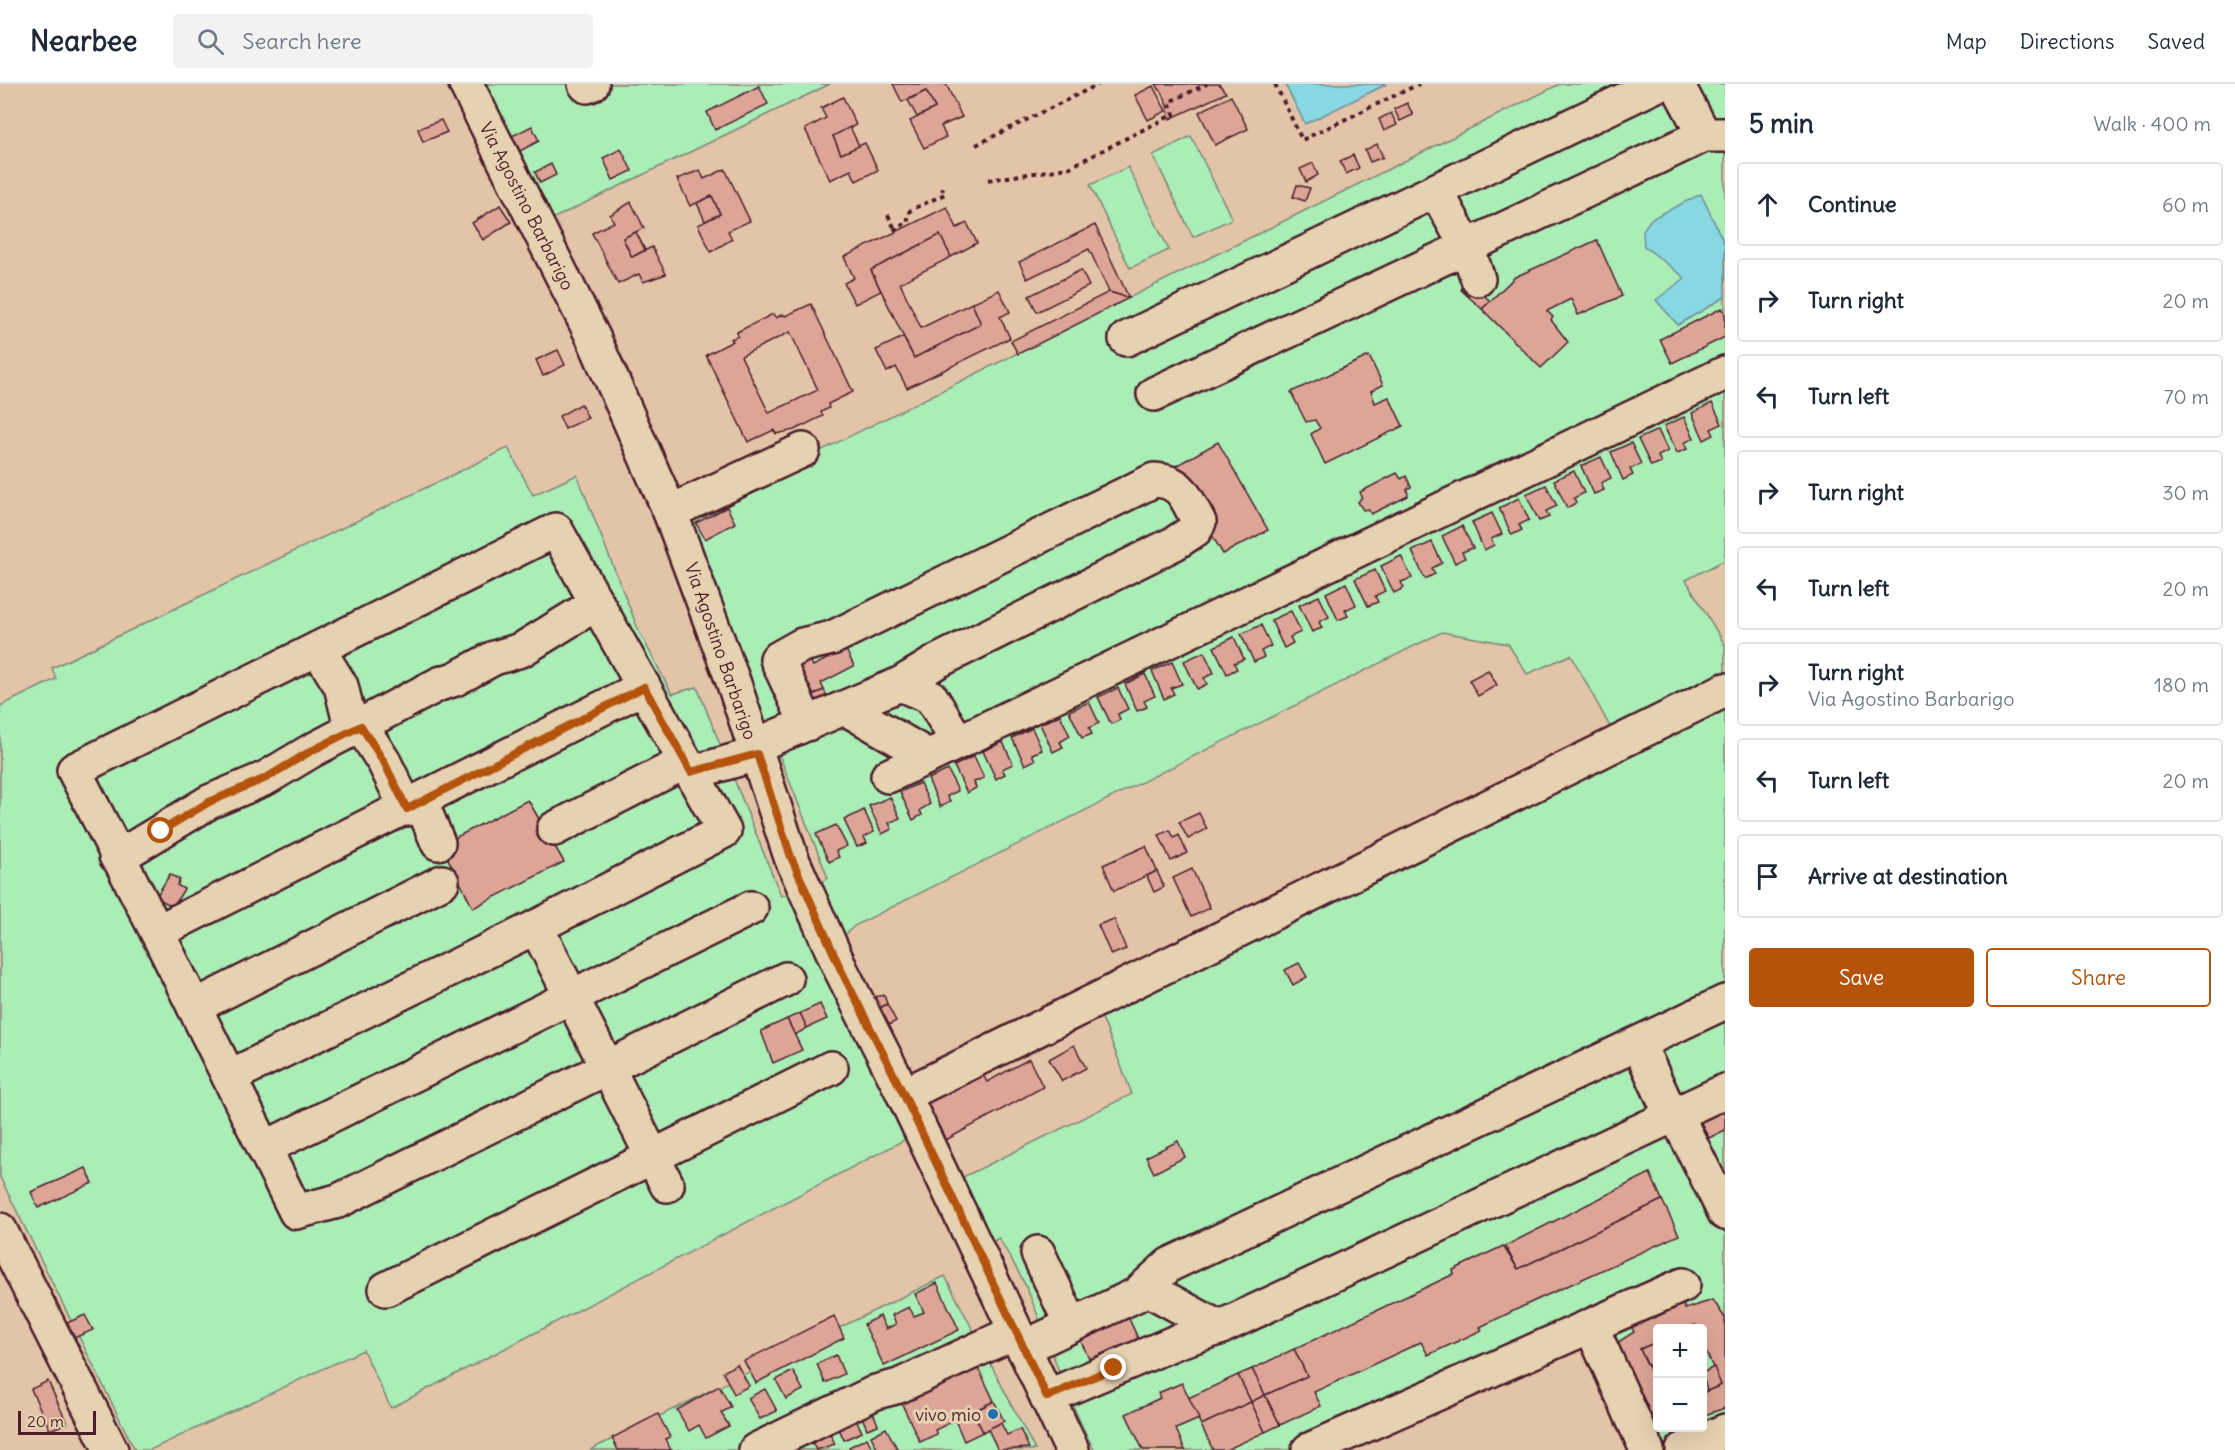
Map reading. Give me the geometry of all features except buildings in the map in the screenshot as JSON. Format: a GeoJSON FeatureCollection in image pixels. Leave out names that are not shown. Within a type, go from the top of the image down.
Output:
{"type":"FeatureCollection","features":[{"type":"Feature","properties":{"kind":"street","name":"Via Agostino Barbarigo"},"geometry":{"type":"LineString","coordinates":[[466,84],[593,337],[670,512],[705,600],[791,857],[841,970],[904,1095],[1047,1397],[1065,1446]]}},
{"type":"Feature","properties":{"kind":"street"},"geometry":{"type":"LineString","coordinates":[[585,84],[586,86],[592,84]]}},
{"type":"Feature","properties":{"kind":"street"},"geometry":{"type":"LineString","coordinates":[[1126,339],[1436,191],[1672,84],[1715,135],[1467,247],[1154,394]]}},
{"type":"Feature","properties":{"kind":"street"},"geometry":{"type":"LineString","coordinates":[[1436,191],[1467,247],[1478,279]]}},
{"type":"Feature","properties":{"kind":"street"},"geometry":{"type":"LineString","coordinates":[[888,776],[1725,373]]}},
{"type":"Feature","properties":{"kind":"street"},"geometry":{"type":"LineString","coordinates":[[670,512],[803,450]]}},
{"type":"Feature","properties":{"kind":"street"},"geometry":{"type":"LineString","coordinates":[[554,829],[688,767],[756,750],[807,724],[900,684],[938,661],[1174,543],[1195,530],[1199,522],[1180,489],[1170,481],[1154,480],[832,638],[802,645],[777,659],[807,724]]}},
{"type":"Feature","properties":{"kind":"street"},"geometry":{"type":"LineString","coordinates":[[230,1077],[536,927],[724,831],[556,530],[74,770],[116,856],[195,1006],[296,1212],[338,1201],[786,980]]}},
{"type":"Feature","properties":{"kind":"street"},"geometry":{"type":"LineString","coordinates":[[116,856],[209,802],[266,778],[311,751],[439,684],[454,679],[494,658],[521,650],[597,603]]}},
{"type":"Feature","properties":{"kind":"street"},"geometry":{"type":"LineString","coordinates":[[318,649],[341,686],[357,728],[384,762],[438,843]]}},
{"type":"Feature","properties":{"kind":"street"},"geometry":{"type":"LineString","coordinates":[[900,684],[931,697],[958,742]]}},
{"type":"Feature","properties":{"kind":"street"},"geometry":{"type":"LineString","coordinates":[[157,932],[414,805],[644,687]]}},
{"type":"Feature","properties":{"kind":"street"},"geometry":{"type":"LineString","coordinates":[[904,1095],[1725,690]]}},
{"type":"Feature","properties":{"kind":"street"},"geometry":{"type":"LineString","coordinates":[[845,708],[928,756]]}},
{"type":"Feature","properties":{"kind":"street"},"geometry":{"type":"LineString","coordinates":[[195,1006],[442,882]]}},
{"type":"Feature","properties":{"kind":"street"},"geometry":{"type":"LineString","coordinates":[[265,1149],[751,908]]}},
{"type":"Feature","properties":{"kind":"street"},"geometry":{"type":"LineString","coordinates":[[536,927],[668,1185]]}},
{"type":"Feature","properties":{"kind":"street"},"geometry":{"type":"LineString","coordinates":[[758,1450],[876,1392],[899,1386],[1019,1340],[1068,1328],[1146,1288],[1169,1265],[1639,1045],[1725,1002]]}},
{"type":"Feature","properties":{"kind":"street"},"geometry":{"type":"LineString","coordinates":[[1639,1045],[1671,1117],[1682,1127],[1718,1179],[1725,1213]]}},
{"type":"Feature","properties":{"kind":"street"},"geometry":{"type":"LineString","coordinates":[[386,1289],[831,1068]]}},
{"type":"Feature","properties":{"kind":"street"},"geometry":{"type":"LineString","coordinates":[[1047,1397],[1176,1342],[1219,1328],[1725,1091]]}},
{"type":"Feature","properties":{"kind":"street"},"geometry":{"type":"LineString","coordinates":[[0,1230],[111,1450]]}},
{"type":"Feature","properties":{"kind":"street"},"geometry":{"type":"LineString","coordinates":[[1038,1253],[1065,1311],[1068,1328]]}},
{"type":"Feature","properties":{"kind":"street"},"geometry":{"type":"LineString","coordinates":[[1309,1450],[1683,1285]]}},
{"type":"Feature","properties":{"kind":"street"},"geometry":{"type":"LineString","coordinates":[[1146,1288],[1219,1328]]}},
{"type":"Feature","properties":{"kind":"street"},"geometry":{"type":"LineString","coordinates":[[1591,1326],[1647,1450]]}},
{"type":"Feature","properties":{"kind":"street"},"geometry":{"type":"LineString","coordinates":[[1683,1450],[1725,1431]]}},
{"type":"Feature","properties":{"kind":"path"},"geometry":{"type":"LineString","coordinates":[[976,144],[1100,84]]}},
{"type":"Feature","properties":{"kind":"path"},"geometry":{"type":"LineString","coordinates":[[988,180],[1068,168],[1174,114],[1169,102],[1206,84]]}},
{"type":"Feature","properties":{"kind":"path"},"geometry":{"type":"LineString","coordinates":[[1275,84],[1302,140],[1419,84]]}},
{"type":"Feature","properties":{"kind":"path"},"geometry":{"type":"LineString","coordinates":[[888,215],[896,230],[908,222],[908,213],[911,210],[945,194],[942,188]]}},
{"type":"Feature","properties":{"kind":"green space"},"geometry":{"type":"Polygon","coordinates":[[[483,84],[830,84],[552,219],[483,84]]]}},
{"type":"Feature","properties":{"kind":"green space"},"geometry":{"type":"Polygon","coordinates":[[[1560,84],[1725,84],[1725,560],[1686,580],[1725,645],[1725,685],[1615,736],[1571,655],[1527,674],[1508,644],[1442,632],[854,926],[842,938],[819,884],[828,878],[685,518],[1560,84]]]}},
{"type":"Feature","properties":{"kind":"green space"},"geometry":{"type":"Polygon","coordinates":[[[1191,136],[1232,219],[1193,237],[1153,155],[1191,136]]]}},
{"type":"Feature","properties":{"kind":"green space"},"geometry":{"type":"Polygon","coordinates":[[[1128,167],[1169,250],[1130,268],[1090,185],[1128,167]]]}},
{"type":"Feature","properties":{"kind":"green space"},"geometry":{"type":"Polygon","coordinates":[[[508,448],[533,495],[577,475],[638,629],[672,694],[697,687],[781,896],[794,891],[912,1136],[391,1408],[363,1350],[150,1450],[135,1450],[0,1177],[0,706],[56,679],[52,668],[508,448]]]}},
{"type":"Feature","properties":{"kind":"green space"},"geometry":{"type":"Polygon","coordinates":[[[1725,702],[1725,1450],[1629,1450],[1581,1325],[1300,1450],[1094,1450],[1067,1391],[1025,1284],[999,1238],[988,1244],[959,1179],[1132,1094],[1099,1010],[1725,702]]]}},
{"type":"Feature","properties":{"kind":"green space"},"geometry":{"type":"Polygon","coordinates":[[[945,1276],[1035,1450],[590,1450],[945,1276]]]}},
{"type":"Feature","properties":{"kind":"water"},"geometry":{"type":"Polygon","coordinates":[[[1285,84],[1387,84],[1305,124],[1285,84]]]}},
{"type":"Feature","properties":{"kind":"water"},"geometry":{"type":"Polygon","coordinates":[[[1701,194],[1725,245],[1725,297],[1678,325],[1656,300],[1685,278],[1644,246],[1643,230],[1651,219],[1701,194]]]}},
{"type":"Feature","properties":{"kind":"place","name":"vivo mio"},"geometry":{"type":"Point","coordinates":[993,1414]}},
{"type":"Feature","properties":{"kind":"route"},"geometry":{"type":"LineString","coordinates":[[161,831],[209,802],[266,778],[311,751],[361,726],[384,762],[407,809],[644,687],[691,772],[757,754],[791,857],[841,970],[904,1095],[1047,1397],[1114,1368]]}}]}
